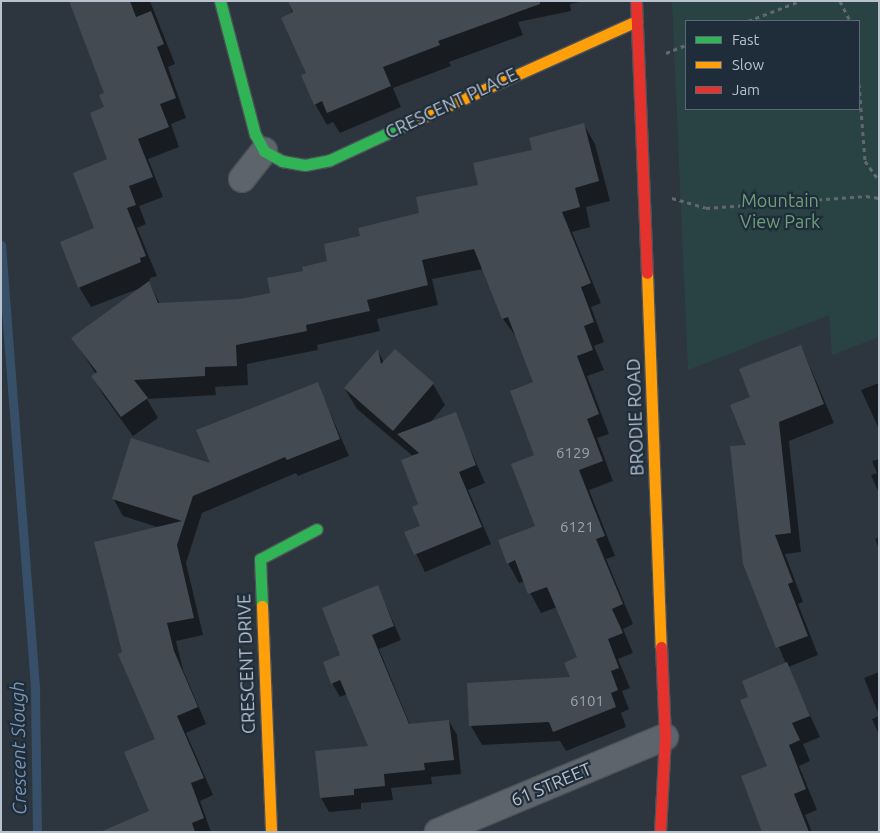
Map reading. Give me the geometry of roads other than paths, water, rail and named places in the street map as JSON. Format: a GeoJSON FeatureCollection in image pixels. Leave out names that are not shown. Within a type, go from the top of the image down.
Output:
{"type":"FeatureCollection","features":[{"type":"Feature","properties":{"kind":"street"},"geometry":{"type":"LineString","coordinates":[[220,1],[240,87],[255,134],[264,152],[242,179]]}},
{"type":"Feature","properties":{"kind":"street","name":"BRODIE ROAD"},"geometry":{"type":"LineString","coordinates":[[636,1],[665,737],[660,832]]}},
{"type":"Feature","properties":{"kind":"street","name":"CRESCENT PLACE"},"geometry":{"type":"LineString","coordinates":[[264,152],[282,161],[305,165],[330,160],[536,64],[637,20]]}},
{"type":"Feature","properties":{"kind":"street","name":"CRESCENT DRIVE"},"geometry":{"type":"LineString","coordinates":[[271,832],[260,559],[317,529]]}},
{"type":"Feature","properties":{"kind":"street","name":"61 STREET"},"geometry":{"type":"LineString","coordinates":[[438,832],[665,737]]}},
{"type":"Feature","properties":{"kind":"waterway","name":"Crescent Slough"},"geometry":{"type":"LineString","coordinates":[[1,245],[35,691],[37,832]]}},
{"type":"Feature","properties":{"kind":"park label","name":"Mountain View Park"},"geometry":{"type":"Point","coordinates":[780,211]}}]}
